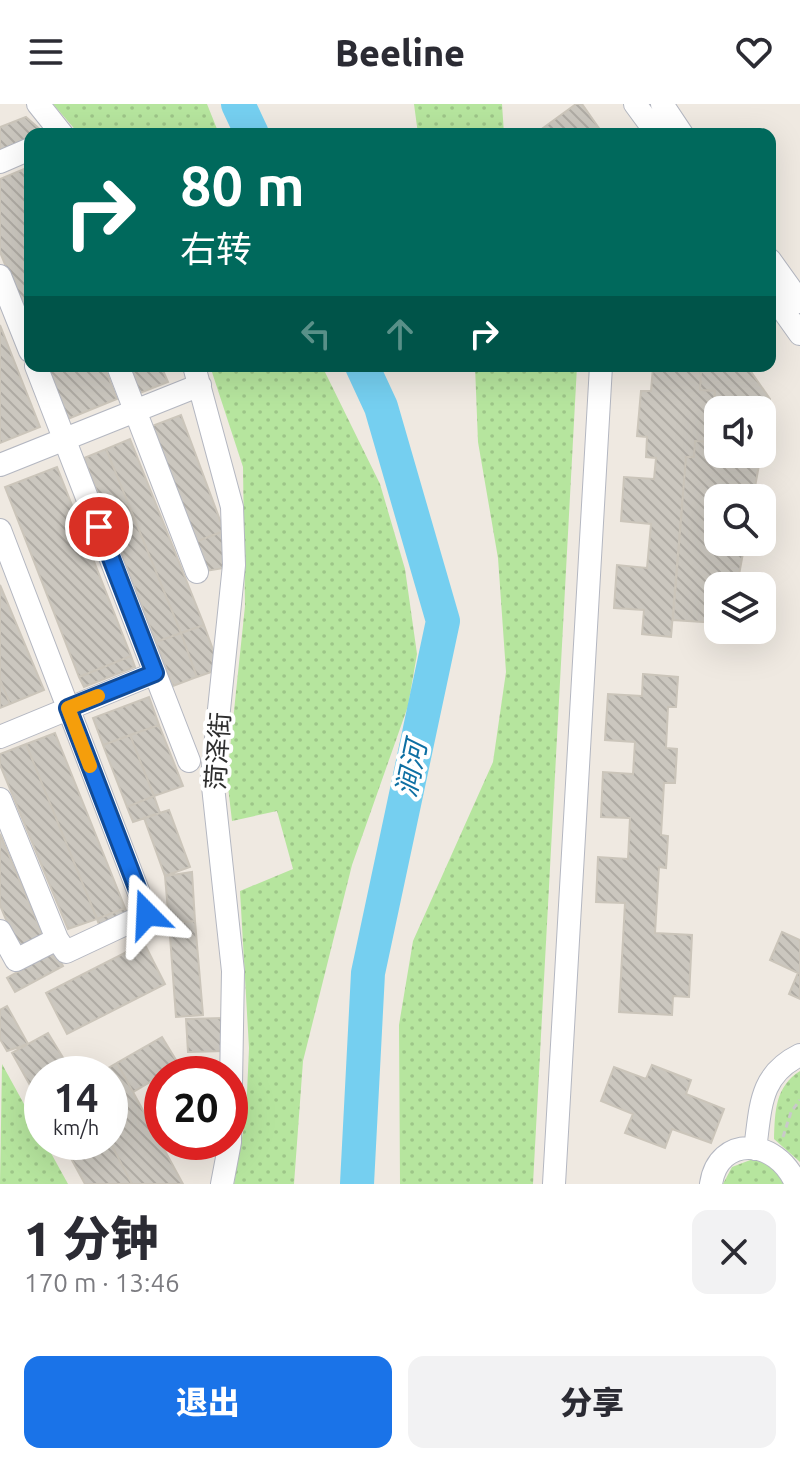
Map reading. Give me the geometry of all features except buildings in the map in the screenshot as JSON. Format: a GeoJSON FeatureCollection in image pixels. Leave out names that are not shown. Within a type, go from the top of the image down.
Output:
{"type":"FeatureCollection","features":[{"type":"Feature","properties":{"kind":"street"},"geometry":{"type":"LineString","coordinates":[[38,104],[57,128]]}},
{"type":"Feature","properties":{"kind":"street"},"geometry":{"type":"LineString","coordinates":[[635,104],[653,128]]}},
{"type":"Feature","properties":{"kind":"street"},"geometry":{"type":"LineString","coordinates":[[662,104],[678,128]]}},
{"type":"Feature","properties":{"kind":"street"},"geometry":{"type":"LineString","coordinates":[[0,162],[24,153]]}},
{"type":"Feature","properties":{"kind":"street"},"geometry":{"type":"LineString","coordinates":[[776,268],[800,302]]}},
{"type":"Feature","properties":{"kind":"street"},"geometry":{"type":"LineString","coordinates":[[0,276],[24,336]]}},
{"type":"Feature","properties":{"kind":"street"},"geometry":{"type":"LineString","coordinates":[[776,300],[800,334]]}},
{"type":"Feature","properties":{"kind":"street"},"geometry":{"type":"LineString","coordinates":[[38,372],[189,761]]}},
{"type":"Feature","properties":{"kind":"street"},"geometry":{"type":"LineString","coordinates":[[121,372],[197,572]]}},
{"type":"Feature","properties":{"kind":"street"},"geometry":{"type":"LineString","coordinates":[[554,1184],[601,372]]}},
{"type":"Feature","properties":{"kind":"street"},"geometry":{"type":"LineString","coordinates":[[0,465],[137,411],[197,376]]}},
{"type":"Feature","properties":{"kind":"street","name":"菏泽街"},"geometry":{"type":"LineString","coordinates":[[197,376],[232,507],[234,565],[212,777],[233,971],[232,1056]]}},
{"type":"Feature","properties":{"kind":"street"},"geometry":{"type":"LineString","coordinates":[[0,530],[147,914],[66,952],[57,939],[0,799]]}},
{"type":"Feature","properties":{"kind":"street"},"geometry":{"type":"LineString","coordinates":[[0,737],[155,673]]}},
{"type":"Feature","properties":{"kind":"street"},"geometry":{"type":"LineString","coordinates":[[0,931],[16,960],[57,939]]}},
{"type":"Feature","properties":{"kind":"street"},"geometry":{"type":"LineString","coordinates":[[766,1152],[761,1101],[778,1066],[800,1055]]}},
{"type":"Feature","properties":{"kind":"street"},"geometry":{"type":"LineString","coordinates":[[711,1184],[712,1174],[727,1156],[748,1148],[766,1152],[788,1165],[796,1184]]}},
{"type":"Feature","properties":{"kind":"street","name":"菏泽街"},"geometry":{"type":"LineString","coordinates":[[222,1184],[226,1160]]}},
{"type":"Feature","properties":{"kind":"path"},"geometry":{"type":"LineString","coordinates":[[766,1152],[800,1100]]}},
{"type":"Feature","properties":{"kind":"green space"},"geometry":{"type":"Polygon","coordinates":[[[53,104],[207,104],[217,128],[74,128],[53,104]]]}},
{"type":"Feature","properties":{"kind":"green space"},"geometry":{"type":"Polygon","coordinates":[[[414,104],[502,104],[504,128],[417,128],[414,104]]]}},
{"type":"Feature","properties":{"kind":"green space"},"geometry":{"type":"Polygon","coordinates":[[[212,372],[325,372],[380,484],[405,569],[417,654],[408,706],[352,865],[303,1061],[294,1184],[234,1184],[238,1160],[248,1160],[249,1048],[240,891],[293,869],[277,811],[232,821],[227,778],[245,606],[243,467],[212,372]]]}},
{"type":"Feature","properties":{"kind":"green space"},"geometry":{"type":"Polygon","coordinates":[[[475,372],[577,372],[533,1184],[400,1184],[399,1025],[413,941],[493,762],[506,672],[498,558],[478,442],[475,372]]]}},
{"type":"Feature","properties":{"kind":"green space"},"geometry":{"type":"Polygon","coordinates":[[[2,1064],[24,1104],[24,1160],[55,1160],[68,1184],[0,1184],[2,1064]]]}},
{"type":"Feature","properties":{"kind":"green space"},"geometry":{"type":"Polygon","coordinates":[[[800,1071],[800,1162],[774,1139],[776,1109],[781,1092],[800,1071]]]}},
{"type":"Feature","properties":{"kind":"green space"},"geometry":{"type":"Polygon","coordinates":[[[753,1159],[774,1166],[785,1184],[723,1184],[732,1167],[753,1159]]]}},
{"type":"Feature","properties":{"kind":"waterway","name":"涧河"},"geometry":{"type":"LineString","coordinates":[[238,104],[249,128]]}},
{"type":"Feature","properties":{"kind":"waterway","name":"涧河"},"geometry":{"type":"LineString","coordinates":[[357,1184],[368,973],[443,621],[381,407],[365,372]]}},
{"type":"Feature","properties":{"kind":"slow traffic"},"geometry":{"type":"LineString","coordinates":[[90,766],[68,708],[98,696]]}},
{"type":"Feature","properties":{"kind":"route"},"geometry":{"type":"LineString","coordinates":[[99,527],[155,673],[68,708],[147,914]]}}]}
